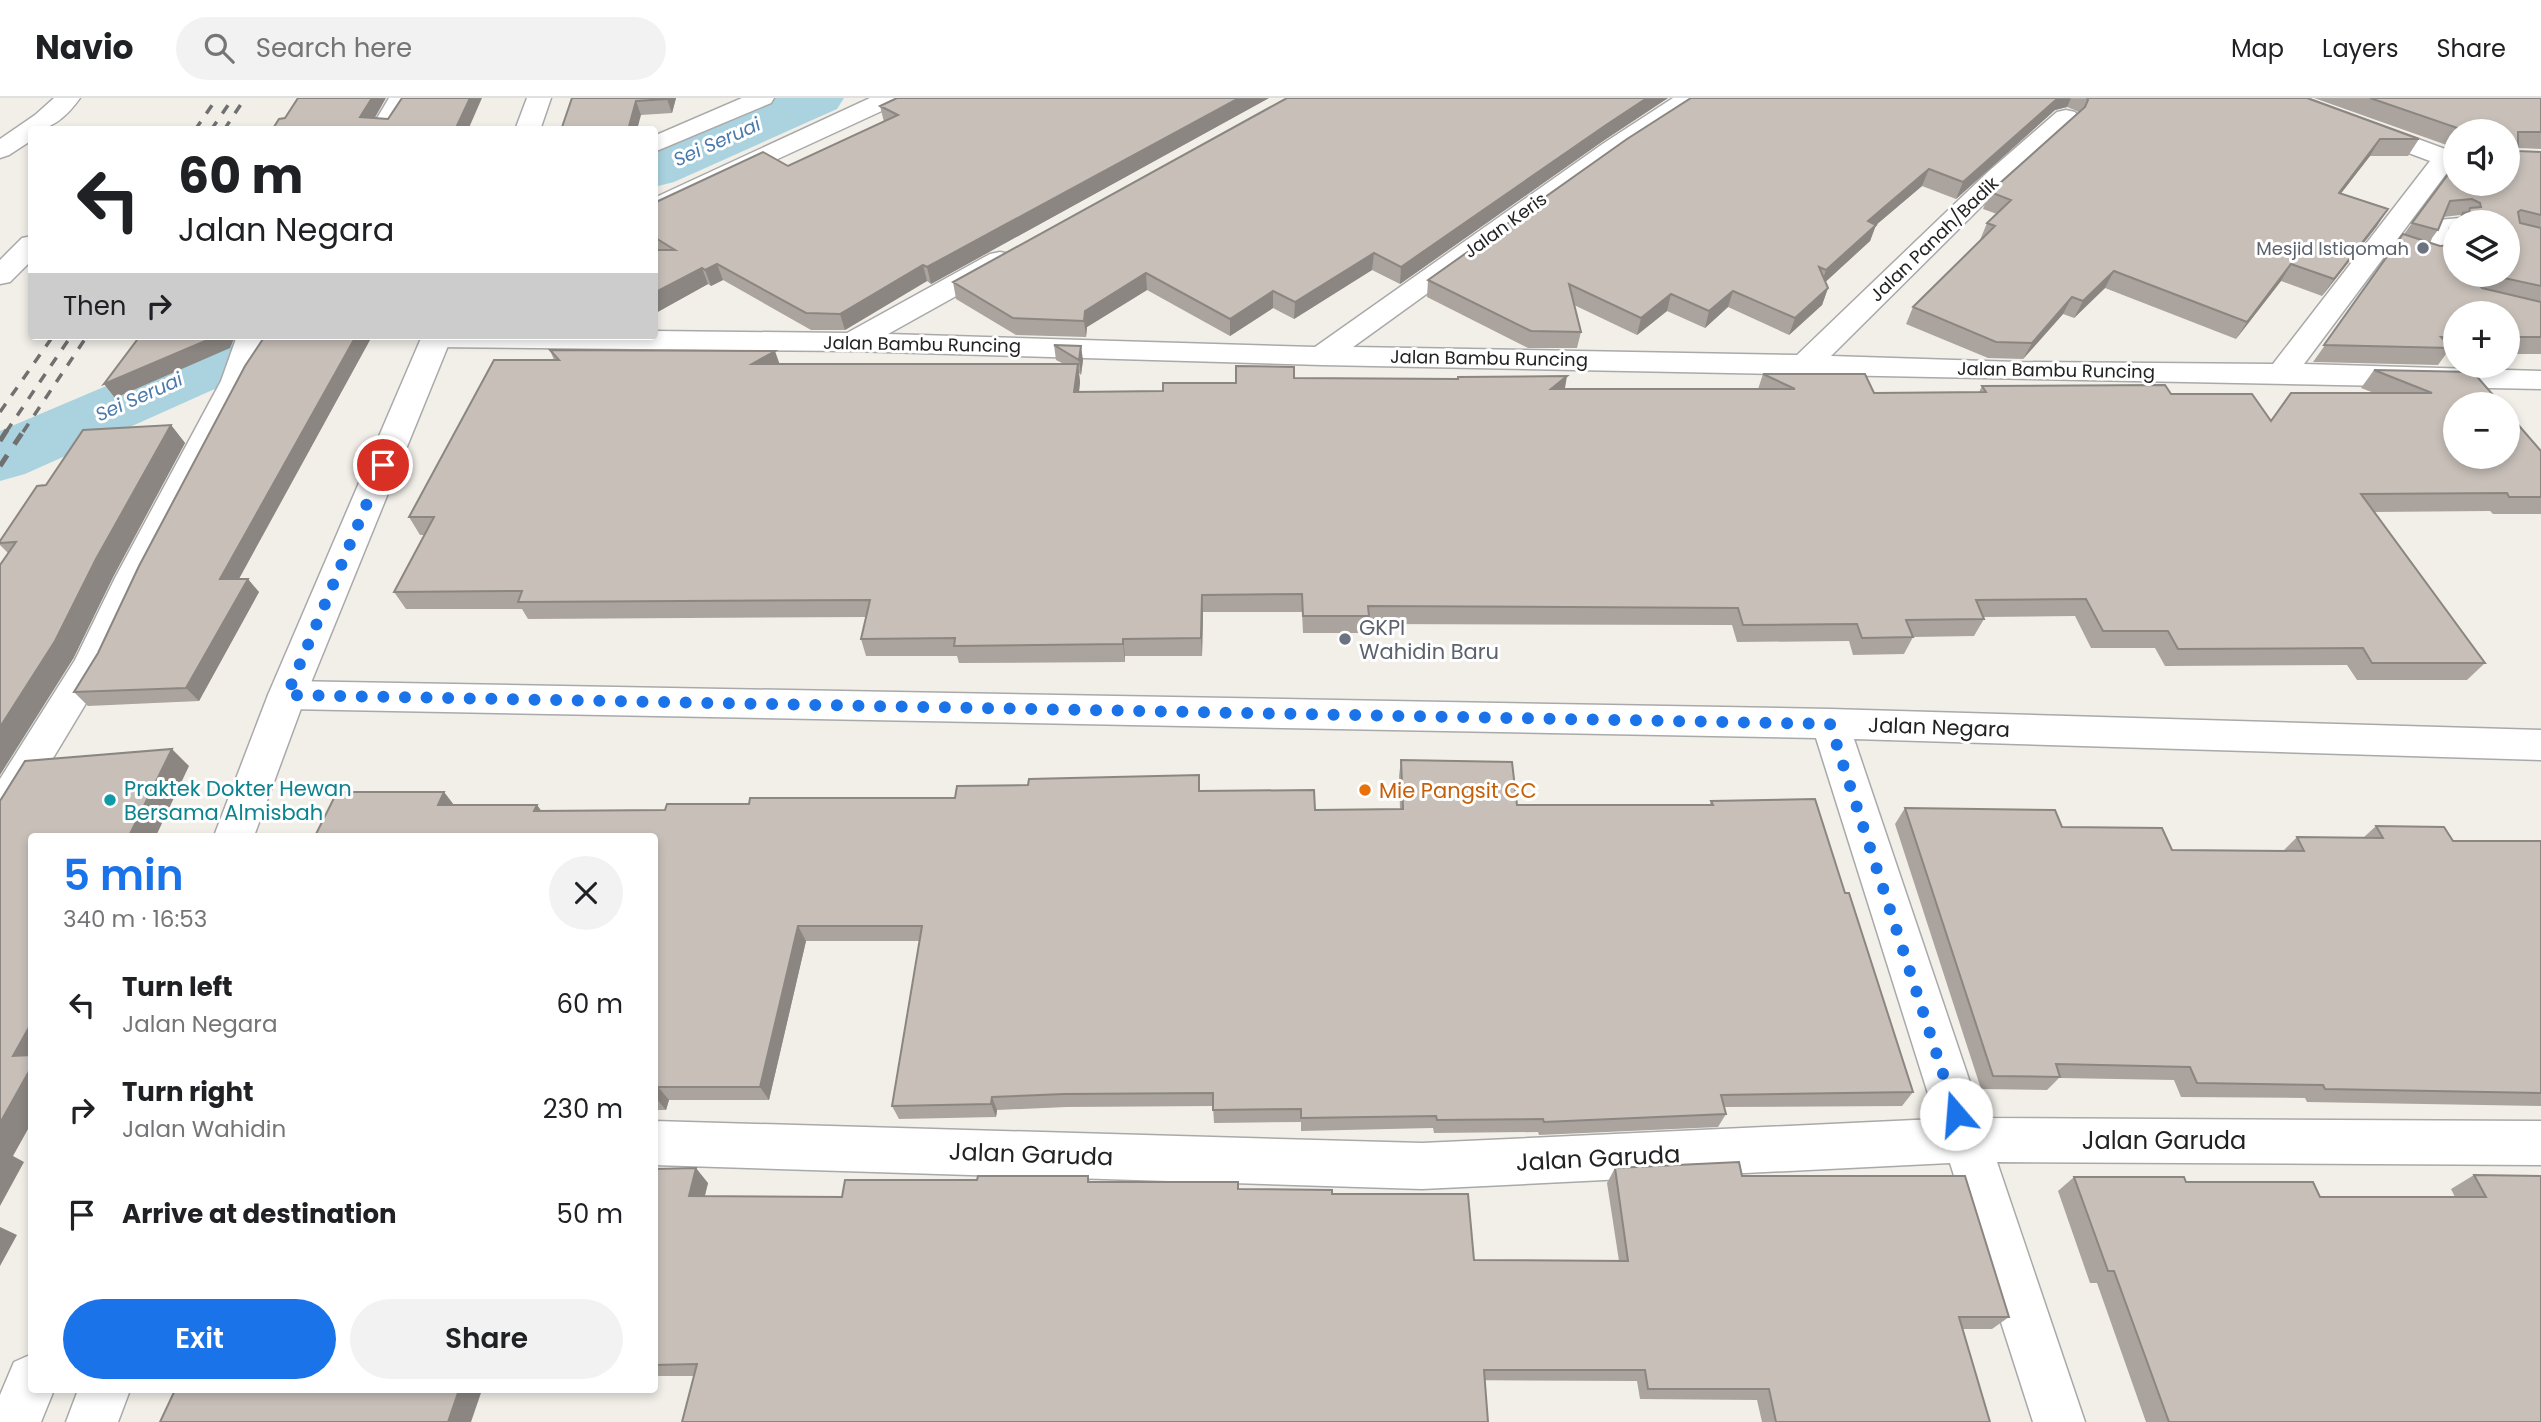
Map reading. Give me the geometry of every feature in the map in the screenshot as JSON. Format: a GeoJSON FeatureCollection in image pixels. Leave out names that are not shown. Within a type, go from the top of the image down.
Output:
{"type":"FeatureCollection","features":[{"type":"Feature","properties":{"kind":"street"},"geometry":{"type":"LineString","coordinates":[[43,125],[68,98]]}},
{"type":"Feature","properties":{"kind":"street"},"geometry":{"type":"LineString","coordinates":[[384,126],[401,98]]}},
{"type":"Feature","properties":{"kind":"street"},"geometry":{"type":"LineString","coordinates":[[528,126],[539,98]]}},
{"type":"Feature","properties":{"kind":"street"},"geometry":{"type":"LineString","coordinates":[[658,143],[762,98]]}},
{"type":"Feature","properties":{"kind":"street"},"geometry":{"type":"LineString","coordinates":[[658,206],[890,98]]}},
{"type":"Feature","properties":{"kind":"street","name":"Jalan Keris"},"geometry":{"type":"LineString","coordinates":[[1322,356],[1613,148],[1690,98]]}},
{"type":"Feature","properties":{"kind":"street"},"geometry":{"type":"LineString","coordinates":[[2284,98],[2443,155]]}},
{"type":"Feature","properties":{"kind":"street","name":"Jalan Panah/Badik"},"geometry":{"type":"LineString","coordinates":[[1805,363],[1998,176],[2066,117]]}},
{"type":"Feature","properties":{"kind":"street"},"geometry":{"type":"LineString","coordinates":[[0,150],[28,134]]}},
{"type":"Feature","properties":{"kind":"street"},"geometry":{"type":"LineString","coordinates":[[2282,373],[2443,167]]}},
{"type":"Feature","properties":{"kind":"street"},"geometry":{"type":"LineString","coordinates":[[852,342],[1023,247]]}},
{"type":"Feature","properties":{"kind":"street"},"geometry":{"type":"LineString","coordinates":[[0,276],[28,248]]}},
{"type":"Feature","properties":{"kind":"street"},"geometry":{"type":"LineString","coordinates":[[0,812],[91,665],[132,578],[236,381],[250,340]]}},
{"type":"Feature","properties":{"kind":"street"},"geometry":{"type":"LineString","coordinates":[[235,833],[287,695],[436,340]]}},
{"type":"Feature","properties":{"kind":"street","name":"Jalan Bambu Runcing"},"geometry":{"type":"LineString","coordinates":[[658,340],[852,342],[1322,356],[1805,363],[2017,371],[2282,373],[2541,380]]}},
{"type":"Feature","properties":{"kind":"street","name":"Jalan Negara"},"geometry":{"type":"LineString","coordinates":[[287,695],[1830,724],[2541,745]]}},
{"type":"Feature","properties":{"kind":"street"},"geometry":{"type":"LineString","coordinates":[[1830,724],[2059,1422]]}},
{"type":"Feature","properties":{"kind":"street","name":"Jalan Garuda"},"geometry":{"type":"LineString","coordinates":[[658,1143],[1422,1166],[1965,1140],[2541,1143]]}},
{"type":"Feature","properties":{"kind":"street"},"geometry":{"type":"LineString","coordinates":[[15,1422],[28,1390]]}},
{"type":"Feature","properties":{"kind":"street"},"geometry":{"type":"LineString","coordinates":[[92,1422],[102,1393]]}},
{"type":"Feature","properties":{"kind":"lane"},"geometry":{"type":"LineString","coordinates":[[2383,241],[2434,257],[2443,223]]}},
{"type":"Feature","properties":{"kind":"building"},"geometry":{"type":"Polygon","coordinates":[[[298,98],[372,98],[360,117],[388,119],[402,98],[470,98],[457,126],[275,126],[279,119],[285,118],[298,98]]]}},
{"type":"Feature","properties":{"kind":"building"},"geometry":{"type":"Polygon","coordinates":[[[572,98],[668,98],[636,101],[629,126],[562,126],[572,98]]]}},
{"type":"Feature","properties":{"kind":"building"},"geometry":{"type":"Polygon","coordinates":[[[897,98],[1239,98],[927,267],[923,265],[840,314],[806,313],[717,264],[705,270],[702,268],[658,291],[658,250],[675,250],[658,239],[658,201],[763,152],[788,166],[898,115],[880,106],[897,98]]]}},
{"type":"Feature","properties":{"kind":"building"},"geometry":{"type":"Polygon","coordinates":[[[1287,98],[1647,98],[1401,267],[1374,253],[1295,302],[1273,291],[1230,319],[1146,273],[1085,311],[1084,321],[1013,318],[953,282],[1287,98]]]}},
{"type":"Feature","properties":{"kind":"building"},"geometry":{"type":"Polygon","coordinates":[[[1691,98],[2058,98],[1963,182],[1929,169],[1868,221],[1876,225],[1826,270],[1819,267],[1828,288],[1795,318],[1733,291],[1709,311],[1671,294],[1641,318],[1569,284],[1581,332],[1531,331],[1428,280],[1627,139],[1691,98]]]}},
{"type":"Feature","properties":{"kind":"building"},"geometry":{"type":"Polygon","coordinates":[[[2087,98],[2307,98],[2419,139],[2380,139],[2339,193],[2388,209],[2334,279],[2291,264],[2247,322],[2114,271],[2083,301],[2072,297],[2032,343],[1996,342],[1913,307],[1995,226],[1987,223],[2011,200],[1990,192],[2085,107],[2087,98]]]}},
{"type":"Feature","properties":{"kind":"building"},"geometry":{"type":"Polygon","coordinates":[[[2370,98],[2541,98],[2541,132],[2520,132],[2520,119],[2443,119],[2443,123],[2370,98]]]}},
{"type":"Feature","properties":{"kind":"building"},"geometry":{"type":"Polygon","coordinates":[[[2520,151],[2541,152],[2541,215],[2521,210],[2470,210],[2481,207],[2480,203],[2472,199],[2450,201],[2446,210],[2443,210],[2438,230],[2412,223],[2443,181],[2443,196],[2520,196],[2520,151]]]}},
{"type":"Feature","properties":{"kind":"building"},"geometry":{"type":"Polygon","coordinates":[[[2520,223],[2541,228],[2541,286],[2520,281],[2520,223]]]}},
{"type":"Feature","properties":{"kind":"building"},"geometry":{"type":"Polygon","coordinates":[[[2403,234],[2443,246],[2443,287],[2481,287],[2541,302],[2541,337],[2520,337],[2520,301],[2443,301],[2443,348],[2324,345],[2403,234]]]}},
{"type":"Feature","properties":{"kind":"building"},"geometry":{"type":"Polygon","coordinates":[[[137,340],[208,340],[104,384],[137,340]]]}},
{"type":"Feature","properties":{"kind":"building"},"geometry":{"type":"Polygon","coordinates":[[[262,340],[354,340],[220,579],[248,579],[186,688],[74,692],[98,653],[139,566],[245,366],[262,340]]]}},
{"type":"Feature","properties":{"kind":"building"},"geometry":{"type":"Polygon","coordinates":[[[1054,345],[1081,346],[1079,360],[1054,345]]]}},
{"type":"Feature","properties":{"kind":"building"},"geometry":{"type":"Polygon","coordinates":[[[550,350],[775,351],[752,364],[1078,364],[1074,392],[1163,391],[1163,383],[1236,383],[1236,366],[1294,367],[1294,378],[1458,379],[1567,376],[1551,389],[1795,389],[1763,374],[1865,374],[1874,393],[1986,392],[1982,386],[2165,385],[2171,394],[2252,394],[2271,421],[2291,393],[2432,393],[2374,370],[2443,371],[2443,378],[2478,378],[2490,392],[2443,392],[2443,469],[2520,469],[2520,427],[2541,451],[2541,497],[2509,497],[2507,493],[2361,494],[2485,663],[2372,663],[2363,648],[2178,649],[2168,631],[2103,631],[2086,599],[1976,600],[1984,619],[1906,620],[1913,637],[1862,638],[1857,624],[1743,625],[1738,608],[1368,606],[1369,616],[1303,616],[1302,594],[1202,595],[1201,638],[1123,639],[1123,644],[954,646],[955,638],[861,639],[870,600],[518,602],[522,591],[394,592],[434,517],[409,517],[494,360],[559,360],[550,350]]]}},
{"type":"Feature","properties":{"kind":"building"},"geometry":{"type":"Polygon","coordinates":[[[171,425],[96,559],[55,641],[0,727],[0,565],[16,542],[0,541],[37,486],[46,485],[83,430],[171,425]]]}},
{"type":"Feature","properties":{"kind":"building"},"geometry":{"type":"Polygon","coordinates":[[[172,749],[130,833],[28,833],[28,1029],[13,1056],[28,1055],[28,1073],[0,1123],[0,801],[25,761],[172,749]]]}},
{"type":"Feature","properties":{"kind":"building"},"geometry":{"type":"Polygon","coordinates":[[[1401,760],[1512,762],[1517,805],[1713,805],[1711,801],[1815,799],[1845,893],[1849,893],[1913,1092],[1721,1095],[1726,1114],[1544,1122],[1543,1119],[1437,1120],[1436,1116],[1301,1118],[1301,1109],[1213,1110],[1213,1093],[1064,1094],[992,1097],[991,1104],[892,1106],[922,926],[798,926],[760,1087],[658,1087],[658,833],[316,833],[337,792],[444,792],[438,805],[537,805],[534,811],[665,810],[667,804],[749,804],[750,798],[955,798],[957,786],[1028,785],[1029,779],[1199,775],[1199,791],[1314,790],[1315,810],[1403,809],[1401,760]]]}},
{"type":"Feature","properties":{"kind":"building"},"geometry":{"type":"Polygon","coordinates":[[[1905,808],[2055,810],[2062,827],[2162,828],[2172,850],[2304,851],[2297,837],[2383,838],[2376,826],[2444,827],[2453,841],[2541,841],[2541,1093],[2325,1089],[2323,1085],[2197,1083],[2190,1067],[2056,1064],[2060,1077],[1993,1076],[1905,808]]]}},
{"type":"Feature","properties":{"kind":"building"},"geometry":{"type":"Polygon","coordinates":[[[1739,1162],[1742,1176],[1965,1176],[2009,1317],[1959,1317],[1990,1422],[1776,1422],[1769,1389],[1648,1389],[1645,1370],[1484,1370],[1488,1422],[682,1422],[697,1364],[658,1365],[658,1169],[696,1168],[689,1196],[842,1197],[845,1180],[977,1180],[978,1176],[1088,1176],[1088,1182],[1238,1182],[1238,1189],[1332,1190],[1332,1194],[1468,1194],[1474,1260],[1628,1261],[1615,1168],[1739,1162]]]}},
{"type":"Feature","properties":{"kind":"building"},"geometry":{"type":"Polygon","coordinates":[[[2474,1175],[2541,1176],[2541,1422],[2169,1422],[2114,1271],[2108,1271],[2074,1177],[2184,1177],[2186,1182],[2313,1182],[2320,1197],[2486,1197],[2474,1175]]]}},
{"type":"Feature","properties":{"kind":"building"},"geometry":{"type":"Polygon","coordinates":[[[174,1393],[458,1393],[448,1422],[160,1422],[174,1393]]]}},
{"type":"Feature","properties":{"kind":"waterway","name":"Sei Seruai"},"geometry":{"type":"LineString","coordinates":[[658,168],[818,98]]}},
{"type":"Feature","properties":{"kind":"waterway","name":"Sei Seruai"},"geometry":{"type":"LineString","coordinates":[[0,458],[270,340]]}},
{"type":"Feature","properties":{"kind":"railway"},"geometry":{"type":"LineString","coordinates":[[198,126],[217,98]]}},
{"type":"Feature","properties":{"kind":"railway"},"geometry":{"type":"LineString","coordinates":[[214,126],[233,98]]}},
{"type":"Feature","properties":{"kind":"railway"},"geometry":{"type":"LineString","coordinates":[[227,126],[245,98]]}},
{"type":"Feature","properties":{"kind":"railway"},"geometry":{"type":"LineString","coordinates":[[0,412],[50,340]]}},
{"type":"Feature","properties":{"kind":"railway"},"geometry":{"type":"LineString","coordinates":[[6,432],[68,340]]}},
{"type":"Feature","properties":{"kind":"railway"},"geometry":{"type":"LineString","coordinates":[[23,432],[84,340]]}},
{"type":"Feature","properties":{"kind":"railway"},"geometry":{"type":"LineString","coordinates":[[0,441],[7,430]]}},
{"type":"Feature","properties":{"kind":"railway"},"geometry":{"type":"LineString","coordinates":[[0,466],[24,430]]}},
{"type":"Feature","properties":{"kind":"place","name":"Mesjid Istiqomah"},"geometry":{"type":"Point","coordinates":[2423,248]}},
{"type":"Feature","properties":{"kind":"place","name":"GKPI Wahidin Baru"},"geometry":{"type":"Point","coordinates":[1345,639]}},
{"type":"Feature","properties":{"kind":"place","name":"Mie Pangsit CC"},"geometry":{"type":"Point","coordinates":[1365,790]}},
{"type":"Feature","properties":{"kind":"place","name":"Praktek Dokter Hewan Bersama Almisbah"},"geometry":{"type":"Point","coordinates":[110,800]}},
{"type":"Feature","properties":{"kind":"route"},"geometry":{"type":"LineString","coordinates":[[383,465],[287,695],[1830,724],[1956,1114]]}}]}
